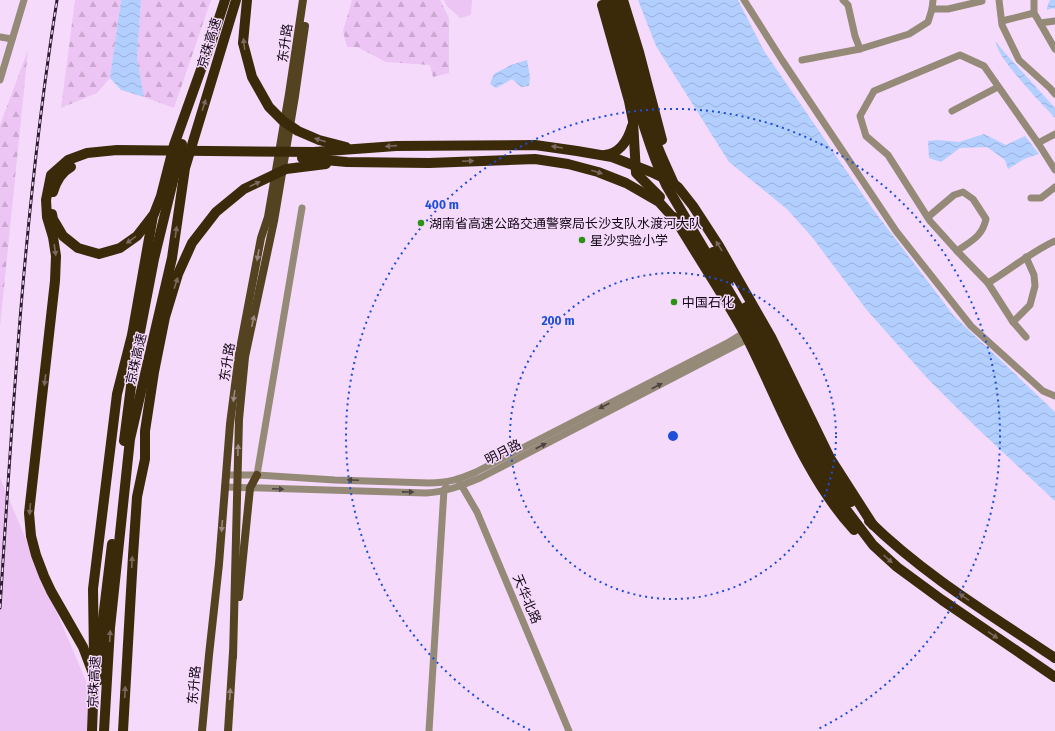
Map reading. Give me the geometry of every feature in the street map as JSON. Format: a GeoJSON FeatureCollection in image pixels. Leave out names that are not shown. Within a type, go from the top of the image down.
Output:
{"type":"FeatureCollection","features":[{"type":"Feature","properties":{"kind":"highway","name":"京珠高速"},"geometry":{"type":"LineString","coordinates":[[94,731],[102,627],[133,371],[140,330],[154,258],[176,169],[213,36],[225,0]]}},
{"type":"Feature","properties":{"kind":"highway","name":"京珠高速"},"geometry":{"type":"LineString","coordinates":[[183,143],[236,0]]}},
{"type":"Feature","properties":{"kind":"highway"},"geometry":{"type":"LineString","coordinates":[[247,0],[243,43],[252,77],[269,107],[282,121],[298,131],[319,140],[358,149]]}},
{"type":"Feature","properties":{"kind":"highway"},"geometry":{"type":"LineString","coordinates":[[600,0],[629,101],[633,121],[636,173],[667,205],[746,336],[806,460],[842,516],[856,532],[897,568],[1055,677]]}},
{"type":"Feature","properties":{"kind":"highway"},"geometry":{"type":"LineString","coordinates":[[607,0],[642,122],[657,165],[674,200],[739,308],[793,408],[841,489],[873,525],[925,569],[955,591],[1055,658]]}},
{"type":"Feature","properties":{"kind":"highway"},"geometry":{"type":"LineString","coordinates":[[615,0],[622,20],[650,124],[665,165],[695,223],[756,324],[819,468],[842,504],[872,545]]}},
{"type":"Feature","properties":{"kind":"highway"},"geometry":{"type":"LineString","coordinates":[[623,0],[639,52],[663,145],[668,180]]}},
{"type":"Feature","properties":{"kind":"highway"},"geometry":{"type":"LineString","coordinates":[[604,156],[610,155],[621,147],[630,132],[633,121]]}},
{"type":"Feature","properties":{"kind":"highway"},"geometry":{"type":"LineString","coordinates":[[94,731],[93,589],[117,394],[132,335],[154,214],[161,196],[176,169],[183,143]]}},
{"type":"Feature","properties":{"kind":"highway"},"geometry":{"type":"LineString","coordinates":[[94,676],[83,647],[51,591],[36,555],[31,536],[29,513],[55,281],[56,256],[53,237],[47,216],[46,200],[52,175],[68,160],[87,153],[117,150],[314,152],[396,146],[535,145],[604,156],[636,166],[668,180],[678,187],[719,246],[765,326],[830,458],[873,525]]}},
{"type":"Feature","properties":{"kind":"highway"},"geometry":{"type":"LineString","coordinates":[[154,214],[137,236],[120,248],[99,254],[78,248],[63,236],[53,219],[51,201],[55,183],[67,169],[84,159],[106,155],[307,158],[347,162],[429,163],[535,160],[568,164],[598,172],[626,183],[659,202],[677,222]]}},
{"type":"Feature","properties":{"kind":"highway"},"geometry":{"type":"LineString","coordinates":[[137,497],[144,459],[145,431],[153,379],[165,317],[178,274],[192,243],[216,212],[244,189],[286,169],[347,162]]}},
{"type":"Feature","properties":{"kind":"highway","name":"京珠高速"},"geometry":{"type":"LineString","coordinates":[[104,731],[110,628],[130,439],[172,258],[176,169]]}},
{"type":"Feature","properties":{"kind":"highway"},"geometry":{"type":"LineString","coordinates":[[102,627],[103,557],[109,457],[140,330]]}},
{"type":"Feature","properties":{"kind":"highway"},"geometry":{"type":"LineString","coordinates":[[123,731],[137,497],[144,419],[151,368],[151,348]]}},
{"type":"Feature","properties":{"kind":"main road","name":"东升路"},"geometry":{"type":"LineString","coordinates":[[292,95],[303,0]]}},
{"type":"Feature","properties":{"kind":"main road","name":"东升路"},"geometry":{"type":"LineString","coordinates":[[233,657],[239,419],[245,357],[271,219],[309,0]]}},
{"type":"Feature","properties":{"kind":"main road","name":"东升路"},"geometry":{"type":"LineString","coordinates":[[202,731],[219,564],[230,424],[239,354],[261,238],[271,219]]}},
{"type":"Feature","properties":{"kind":"main road","name":"东升路"},"geometry":{"type":"LineString","coordinates":[[228,731],[233,657],[250,488],[257,475]]}},
{"type":"Feature","properties":{"kind":"street"},"geometry":{"type":"LineString","coordinates":[[0,80],[24,0]]}},
{"type":"Feature","properties":{"kind":"street"},"geometry":{"type":"LineString","coordinates":[[744,0],[782,60],[896,231],[971,326],[1043,391],[1055,396]]}},
{"type":"Feature","properties":{"kind":"street"},"geometry":{"type":"LineString","coordinates":[[843,0],[848,5],[855,36],[860,49]]}},
{"type":"Feature","properties":{"kind":"street"},"geometry":{"type":"LineString","coordinates":[[802,60],[860,49],[909,34],[928,22],[933,0]]}},
{"type":"Feature","properties":{"kind":"street"},"geometry":{"type":"LineString","coordinates":[[999,0],[1002,25],[1019,60],[1055,94]]}},
{"type":"Feature","properties":{"kind":"street"},"geometry":{"type":"LineString","coordinates":[[1034,0],[1034,13],[1055,49]]}},
{"type":"Feature","properties":{"kind":"street"},"geometry":{"type":"LineString","coordinates":[[932,9],[948,9],[982,1]]}},
{"type":"Feature","properties":{"kind":"street"},"geometry":{"type":"LineString","coordinates":[[1002,21],[1034,13]]}},
{"type":"Feature","properties":{"kind":"street"},"geometry":{"type":"LineString","coordinates":[[1040,23],[1055,21]]}},
{"type":"Feature","properties":{"kind":"street"},"geometry":{"type":"LineString","coordinates":[[0,36],[12,39]]}},
{"type":"Feature","properties":{"kind":"street"},"geometry":{"type":"LineString","coordinates":[[1026,337],[1013,322],[988,283],[957,251],[928,217],[888,155],[866,136],[860,116],[874,91],[960,55],[984,66],[1038,142],[1055,170]]}},
{"type":"Feature","properties":{"kind":"street"},"geometry":{"type":"LineString","coordinates":[[952,112],[998,86]]}},
{"type":"Feature","properties":{"kind":"street"},"geometry":{"type":"LineString","coordinates":[[1038,142],[1055,134]]}},
{"type":"Feature","properties":{"kind":"street"},"geometry":{"type":"LineString","coordinates":[[1031,198],[1041,198],[1055,187]]}},
{"type":"Feature","properties":{"kind":"street"},"geometry":{"type":"LineString","coordinates":[[928,217],[954,195],[963,192],[973,199],[986,219],[984,226],[978,236],[957,251]]}},
{"type":"Feature","properties":{"kind":"street"},"geometry":{"type":"LineString","coordinates":[[257,475],[302,208]]}},
{"type":"Feature","properties":{"kind":"street"},"geometry":{"type":"LineString","coordinates":[[988,283],[1040,248],[1055,241]]}},
{"type":"Feature","properties":{"kind":"street"},"geometry":{"type":"LineString","coordinates":[[1013,322],[1030,305],[1035,286],[1034,274],[1026,257]]}},
{"type":"Feature","properties":{"kind":"street","name":"明月路"},"geometry":{"type":"LineString","coordinates":[[225,487],[426,493],[444,490],[476,472],[729,342],[746,336],[765,326]]}},
{"type":"Feature","properties":{"kind":"street","name":"明月路"},"geometry":{"type":"LineString","coordinates":[[226,475],[257,475],[366,481],[460,482]]}},
{"type":"Feature","properties":{"kind":"street"},"geometry":{"type":"LineString","coordinates":[[429,731],[444,490],[449,482]]}},
{"type":"Feature","properties":{"kind":"street","name":"天华北路"},"geometry":{"type":"LineString","coordinates":[[460,482],[477,512],[569,731]]}},
{"type":"Feature","properties":{"kind":"green space"},"geometry":{"type":"Polygon","coordinates":[[[75,0],[121,0],[110,78],[97,93],[61,108],[75,0]]]}},
{"type":"Feature","properties":{"kind":"green space"},"geometry":{"type":"Polygon","coordinates":[[[141,0],[211,0],[174,108],[144,97],[137,59],[141,0]]]}},
{"type":"Feature","properties":{"kind":"green space"},"geometry":{"type":"Polygon","coordinates":[[[352,0],[440,0],[449,18],[449,73],[433,77],[430,65],[386,62],[357,47],[347,47],[343,31],[352,0]]]}},
{"type":"Feature","properties":{"kind":"green space"},"geometry":{"type":"Polygon","coordinates":[[[444,0],[472,0],[471,15],[460,18],[446,5],[444,0]]]}},
{"type":"Feature","properties":{"kind":"green space"},"geometry":{"type":"Polygon","coordinates":[[[28,50],[0,327],[0,125],[28,50]]]}},
{"type":"Feature","properties":{"kind":"green space"},"geometry":{"type":"Polygon","coordinates":[[[0,478],[88,686],[87,731],[0,731],[0,478]]]}},
{"type":"Feature","properties":{"kind":"water"},"geometry":{"type":"Polygon","coordinates":[[[121,0],[141,0],[137,59],[144,97],[121,90],[110,78],[121,0]]]}},
{"type":"Feature","properties":{"kind":"water"},"geometry":{"type":"Polygon","coordinates":[[[638,0],[738,0],[764,51],[872,208],[954,316],[1055,412],[1055,501],[976,427],[927,378],[866,309],[812,237],[787,209],[729,162],[656,46],[638,0]]]}},
{"type":"Feature","properties":{"kind":"water"},"geometry":{"type":"Polygon","coordinates":[[[1050,0],[1055,0],[1055,9],[1053,8],[1047,10],[1047,7],[1050,0]]]}},
{"type":"Feature","properties":{"kind":"water"},"geometry":{"type":"Polygon","coordinates":[[[996,42],[1055,108],[1055,118],[1012,69],[998,49],[996,42]]]}},
{"type":"Feature","properties":{"kind":"water"},"geometry":{"type":"Polygon","coordinates":[[[527,60],[530,77],[529,86],[521,87],[512,79],[496,88],[490,84],[494,74],[511,65],[527,60]]]}},
{"type":"Feature","properties":{"kind":"water"},"geometry":{"type":"Polygon","coordinates":[[[984,134],[1006,145],[1025,136],[1039,154],[1024,159],[1008,169],[1005,160],[987,147],[960,148],[941,162],[929,158],[928,141],[938,140],[959,142],[984,134]]]}},
{"type":"Feature","properties":{"kind":"railway"},"geometry":{"type":"LineString","coordinates":[[0,608],[15,379],[28,227],[36,151],[57,0]]}},
{"type":"Feature","properties":{"kind":"place","name":"湖南省高速公路交通警察局长沙支队水渡河大队"},"geometry":{"type":"Point","coordinates":[421,223]}},
{"type":"Feature","properties":{"kind":"place","name":"星沙实验小学"},"geometry":{"type":"Point","coordinates":[582,240]}},
{"type":"Feature","properties":{"kind":"place","name":"中国石化"},"geometry":{"type":"Point","coordinates":[674,302]}}]}
